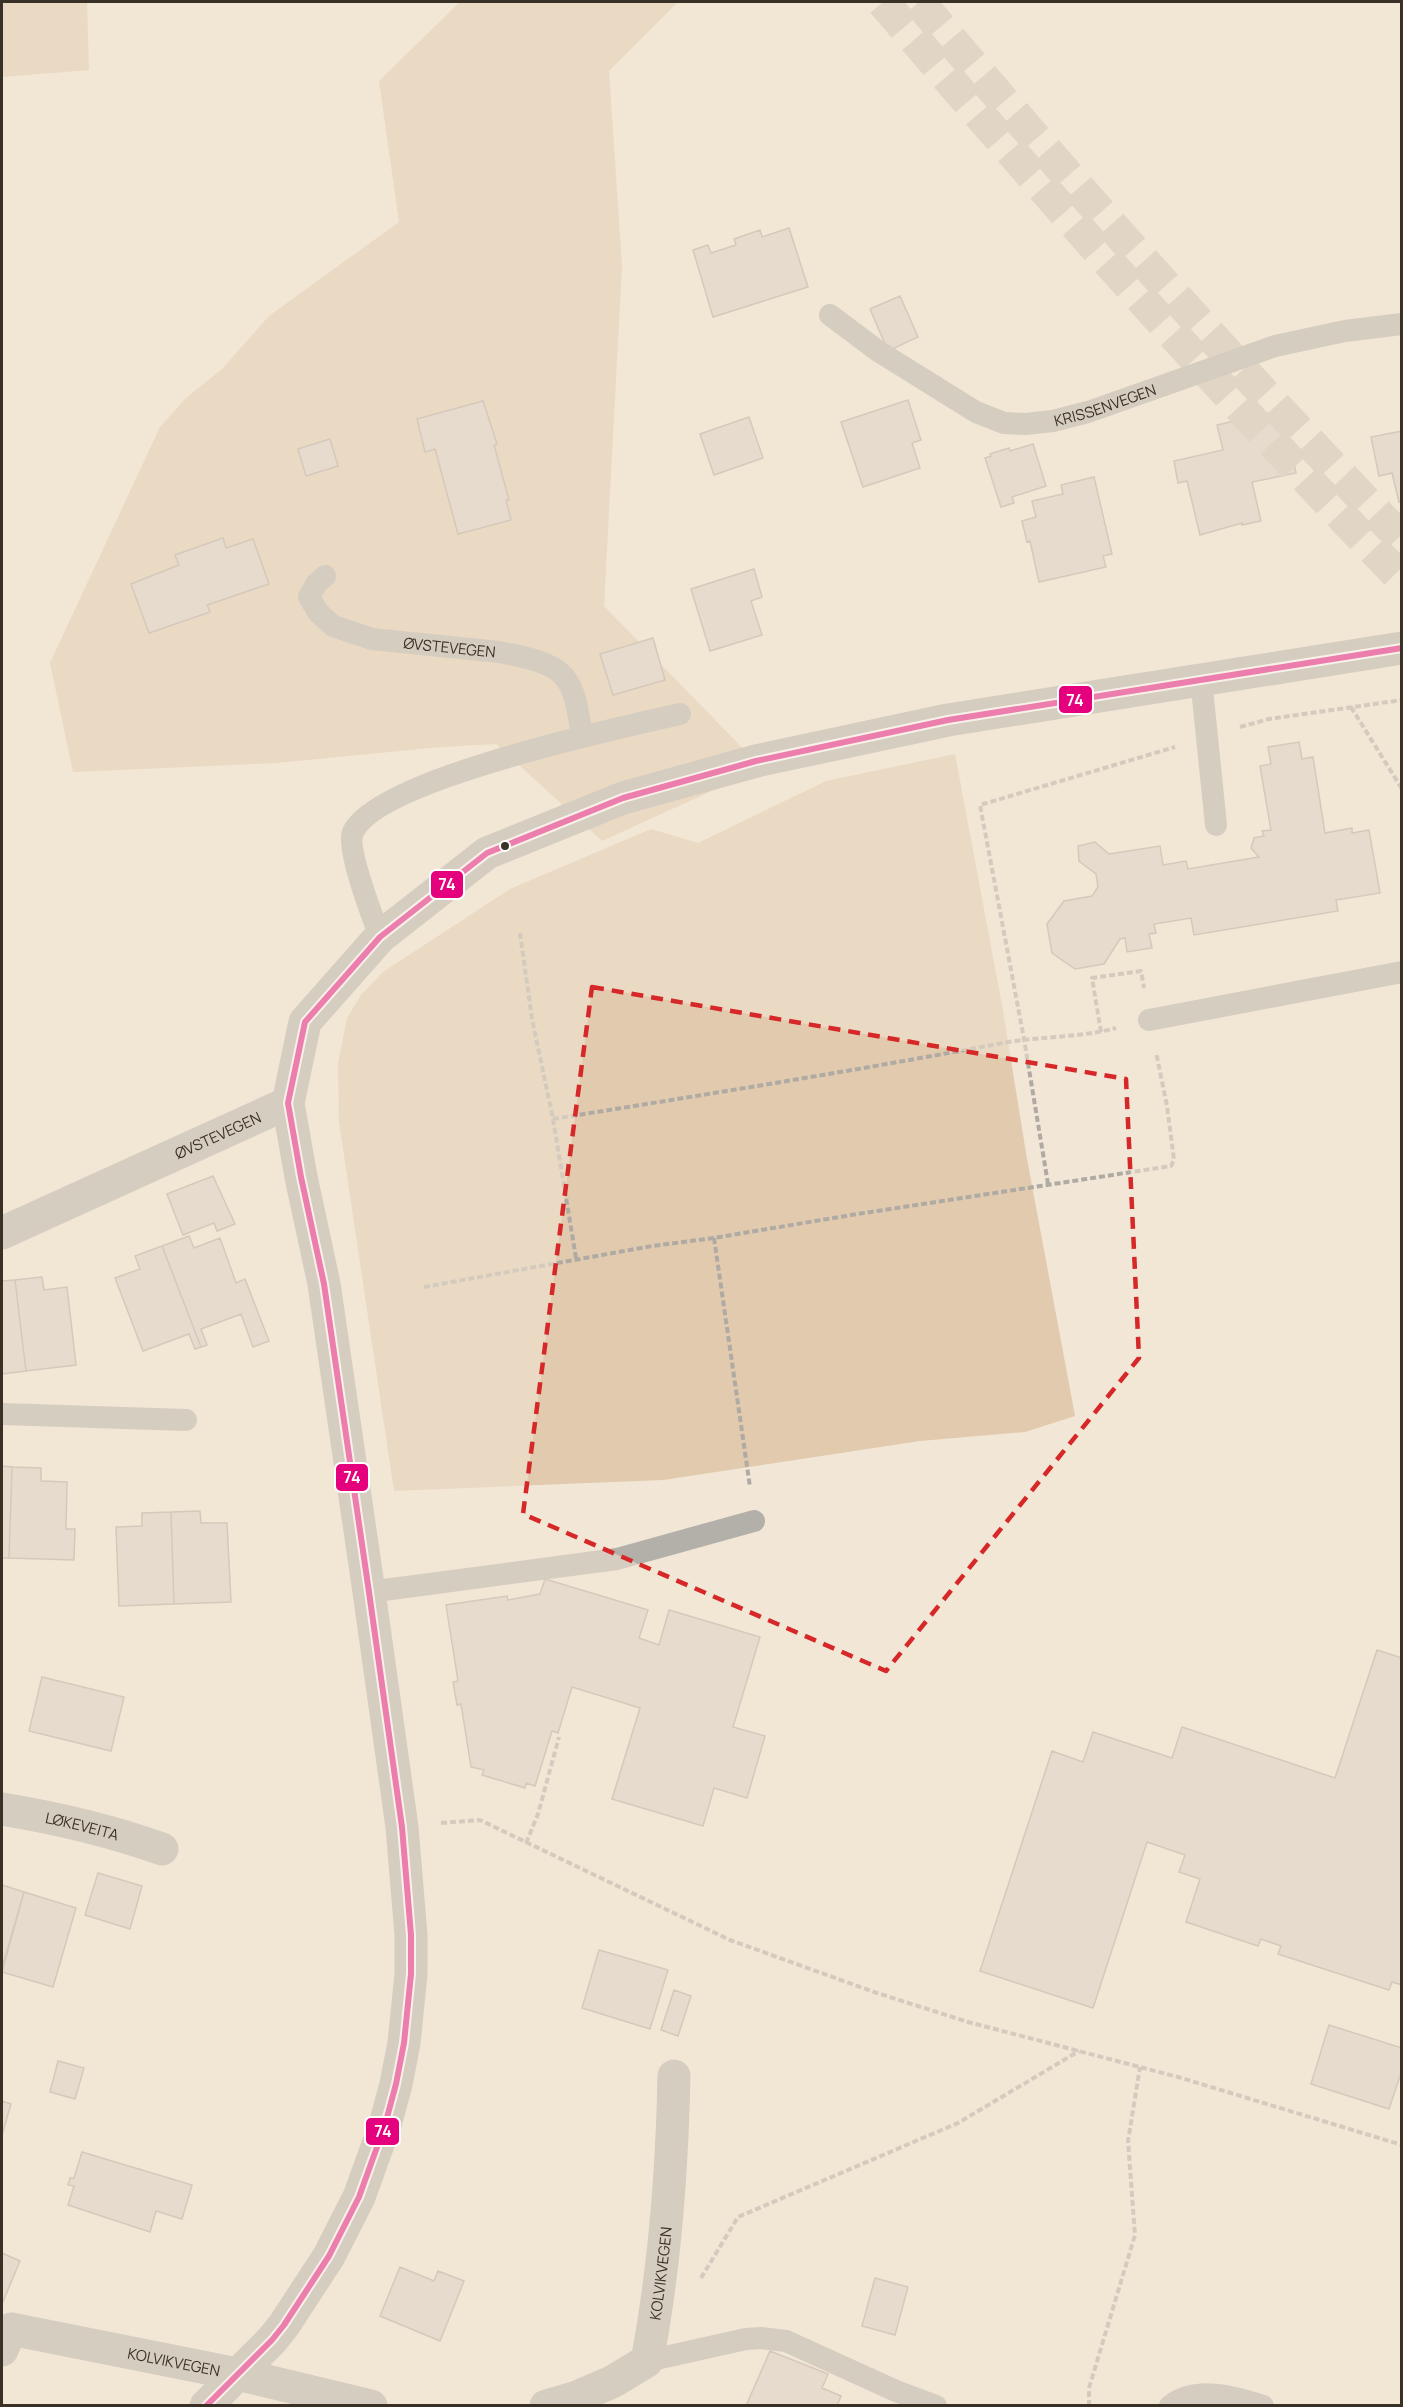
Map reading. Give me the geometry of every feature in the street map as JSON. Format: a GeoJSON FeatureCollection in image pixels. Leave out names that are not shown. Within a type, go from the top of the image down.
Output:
{"type":"FeatureCollection","features":[{"type":"Feature","properties":{"kind":"street"},"geometry":{"type":"LineString","coordinates":[[206,2406],[272,2340],[329,2256],[359,2197],[385,2125],[404,2043],[411,1974],[411,1935],[402,1827],[369,1592],[324,1284],[301,1177],[288,1102],[304,1022],[380,937],[487,853],[623,798],[756,761],[948,720],[1401,648]]}},
{"type":"Feature","properties":{"kind":"street","name":"ØVSTEVEGEN"},"geometry":{"type":"LineString","coordinates":[[2,1233],[288,1102]]}},
{"type":"Feature","properties":{"kind":"street","name":"LØKEVEITA"},"geometry":{"type":"LineString","coordinates":[[2,1809],[79,1823],[121,1834],[162,1849]]}},
{"type":"Feature","properties":{"kind":"street","name":"KOLVIKVEGEN"},"geometry":{"type":"LineString","coordinates":[[647,2361],[658,2301],[673,2138],[674,2076]]}},
{"type":"Feature","properties":{"kind":"street","name":"KOLVIKVEGEN"},"geometry":{"type":"LineString","coordinates":[[5,2334],[237,2374],[371,2406]]}},
{"type":"Feature","properties":{"kind":"street"},"geometry":{"type":"LineString","coordinates":[[546,2406],[577,2397],[612,2382],[647,2361]]}},
{"type":"Feature","properties":{"kind":"lane","name":"KRISSENVEGEN"},"geometry":{"type":"LineString","coordinates":[[830,315],[878,351],[976,412],[1004,423],[1025,424],[1053,421],[1088,412],[1275,346],[1345,331],[1401,324]]}},
{"type":"Feature","properties":{"kind":"lane","name":"ØVSTEVEGEN"},"geometry":{"type":"LineString","coordinates":[[326,576],[316,584],[309,597],[318,612],[333,626],[372,639],[499,652],[552,666],[561,672],[576,697],[582,737]]}},
{"type":"Feature","properties":{"kind":"lane"},"geometry":{"type":"LineString","coordinates":[[1201,679],[1216,825]]}},
{"type":"Feature","properties":{"kind":"lane"},"geometry":{"type":"LineString","coordinates":[[380,937],[360,880],[351,840],[354,831],[368,815],[384,804],[438,780],[470,769],[582,737],[680,714]]}},
{"type":"Feature","properties":{"kind":"lane"},"geometry":{"type":"LineString","coordinates":[[1149,1020],[1401,972]]}},
{"type":"Feature","properties":{"kind":"lane"},"geometry":{"type":"LineString","coordinates":[[2,1414],[186,1420]]}},
{"type":"Feature","properties":{"kind":"lane"},"geometry":{"type":"LineString","coordinates":[[369,1592],[616,1559],[754,1521]]}},
{"type":"Feature","properties":{"kind":"lane"},"geometry":{"type":"LineString","coordinates":[[647,2361],[746,2339],[786,2341],[896,2391],[936,2406]]}},
{"type":"Feature","properties":{"kind":"lane"},"geometry":{"type":"LineString","coordinates":[[1170,2406],[1196,2394],[1232,2396],[1263,2406]]}},
{"type":"Feature","properties":{"kind":"path"},"geometry":{"type":"LineString","coordinates":[[1048,1184],[1024,1039],[980,805],[1269,719],[1401,700]]}},
{"type":"Feature","properties":{"kind":"path"},"geometry":{"type":"LineString","coordinates":[[1350,707],[1401,789]]}},
{"type":"Feature","properties":{"kind":"path"},"geometry":{"type":"LineString","coordinates":[[520,933],[532,1019],[576,1258]]}},
{"type":"Feature","properties":{"kind":"path"},"geometry":{"type":"LineString","coordinates":[[424,1287],[576,1258],[1171,1166],[1174,1160],[1167,1106],[1141,971],[1092,978],[1101,1032]]}},
{"type":"Feature","properties":{"kind":"path"},"geometry":{"type":"LineString","coordinates":[[552,1119],[862,1070],[1024,1039],[1101,1032],[1149,1020]]}},
{"type":"Feature","properties":{"kind":"path"},"geometry":{"type":"LineString","coordinates":[[714,1238],[754,1521]]}},
{"type":"Feature","properties":{"kind":"path"},"geometry":{"type":"LineString","coordinates":[[526,1843],[538,1814],[559,1737]]}},
{"type":"Feature","properties":{"kind":"path"},"geometry":{"type":"LineString","coordinates":[[402,1827],[471,1819],[480,1820],[730,1941],[957,2018],[1140,2067],[1401,2145]]}},
{"type":"Feature","properties":{"kind":"path"},"geometry":{"type":"LineString","coordinates":[[701,2278],[738,2217],[958,2123],[1079,2051]]}},
{"type":"Feature","properties":{"kind":"path"},"geometry":{"type":"LineString","coordinates":[[1089,2406],[1089,2388],[1135,2235],[1128,2141],[1140,2067]]}},
{"type":"Feature","properties":{"kind":"highlighted area"},"geometry":{"type":"Polygon","coordinates":[[[592,987],[1126,1079],[1139,1358],[886,1671],[523,1514],[592,987]]]}},
{"type":"Feature","properties":{"kind":"shaded area"},"geometry":{"type":"Polygon","coordinates":[[[2,2],[87,2],[89,70],[2,77],[2,2]]]}},
{"type":"Feature","properties":{"kind":"shaded area"},"geometry":{"type":"Polygon","coordinates":[[[460,2],[678,2],[609,71],[622,266],[604,606],[762,768],[602,841],[496,744],[276,763],[73,772],[50,663],[160,427],[186,398],[222,369],[269,316],[399,222],[379,81],[460,2]]]}},
{"type":"Feature","properties":{"kind":"shaded area"},"geometry":{"type":"Polygon","coordinates":[[[955,754],[1075,1416],[1025,1432],[920,1441],[663,1480],[394,1491],[339,1122],[338,1063],[347,1018],[361,995],[383,972],[510,889],[651,829],[698,843],[826,781],[955,754]]]}},
{"type":"Feature","properties":{"kind":"building"},"geometry":{"type":"Polygon","coordinates":[[[789,228],[808,287],[713,317],[693,250],[708,245],[711,253],[736,245],[734,239],[760,230],[762,237],[789,228]]]}},
{"type":"Feature","properties":{"kind":"building"},"geometry":{"type":"Polygon","coordinates":[[[900,296],[918,337],[888,351],[870,309],[900,296]]]}},
{"type":"Feature","properties":{"kind":"building"},"geometry":{"type":"Polygon","coordinates":[[[908,400],[921,440],[912,443],[920,468],[863,487],[841,422],[908,400]]]}},
{"type":"Feature","properties":{"kind":"building"},"geometry":{"type":"Polygon","coordinates":[[[483,401],[497,444],[494,445],[509,500],[506,500],[511,520],[458,534],[435,449],[425,452],[417,419],[483,401]]]}},
{"type":"Feature","properties":{"kind":"building"},"geometry":{"type":"Polygon","coordinates":[[[1282,410],[1296,473],[1252,482],[1261,521],[1242,525],[1242,523],[1200,535],[1187,481],[1178,483],[1174,461],[1223,450],[1217,425],[1282,410]]]}},
{"type":"Feature","properties":{"kind":"building"},"geometry":{"type":"Polygon","coordinates":[[[749,417],[763,458],[714,475],[700,434],[749,417]]]}},
{"type":"Feature","properties":{"kind":"building"},"geometry":{"type":"Polygon","coordinates":[[[1402,431],[1402,501],[1399,502],[1392,473],[1379,476],[1371,437],[1402,431]]]}},
{"type":"Feature","properties":{"kind":"building"},"geometry":{"type":"Polygon","coordinates":[[[330,439],[338,466],[306,476],[298,449],[330,439]]]}},
{"type":"Feature","properties":{"kind":"building"},"geometry":{"type":"Polygon","coordinates":[[[1033,444],[1046,486],[1012,497],[1014,503],[1001,507],[985,458],[1009,448],[1010,451],[1033,444]]]}},
{"type":"Feature","properties":{"kind":"building"},"geometry":{"type":"Polygon","coordinates":[[[1094,477],[1112,554],[1103,556],[1106,567],[1039,582],[1030,541],[1027,542],[1022,521],[1036,517],[1032,501],[1063,494],[1061,485],[1094,477]]]}},
{"type":"Feature","properties":{"kind":"building"},"geometry":{"type":"Polygon","coordinates":[[[223,538],[226,548],[253,539],[269,584],[207,605],[210,612],[149,633],[131,584],[179,565],[175,555],[223,538]]]}},
{"type":"Feature","properties":{"kind":"building"},"geometry":{"type":"Polygon","coordinates":[[[754,569],[762,597],[751,601],[762,635],[710,651],[691,589],[754,569]]]}},
{"type":"Feature","properties":{"kind":"building"},"geometry":{"type":"Polygon","coordinates":[[[653,638],[665,680],[613,695],[600,654],[653,638]]]}},
{"type":"Feature","properties":{"kind":"building"},"geometry":{"type":"Polygon","coordinates":[[[1299,742],[1302,759],[1313,757],[1325,833],[1352,828],[1352,833],[1369,830],[1380,893],[1336,900],[1338,911],[1194,935],[1191,918],[1154,924],[1156,933],[1149,934],[1152,948],[1127,952],[1125,938],[1120,939],[1104,964],[1075,969],[1052,953],[1047,924],[1064,901],[1092,896],[1098,887],[1096,874],[1079,861],[1078,846],[1095,842],[1109,854],[1160,846],[1163,865],[1186,861],[1188,869],[1259,857],[1251,848],[1254,838],[1264,836],[1262,831],[1271,830],[1260,766],[1271,764],[1268,747],[1299,742]]]}},
{"type":"Feature","properties":{"kind":"building"},"geometry":{"type":"Polygon","coordinates":[[[213,1176],[235,1224],[217,1231],[214,1223],[183,1235],[167,1194],[213,1176]]]}},
{"type":"Feature","properties":{"kind":"building"},"geometry":{"type":"Polygon","coordinates":[[[189,1236],[194,1248],[220,1238],[236,1283],[245,1279],[269,1341],[253,1347],[241,1314],[201,1329],[207,1345],[201,1347],[162,1246],[189,1236]]]}},
{"type":"Feature","properties":{"kind":"building"},"geometry":{"type":"Polygon","coordinates":[[[162,1246],[201,1347],[195,1349],[189,1334],[143,1351],[115,1278],[140,1269],[135,1256],[162,1246]]]}},
{"type":"Feature","properties":{"kind":"building"},"geometry":{"type":"Polygon","coordinates":[[[42,1277],[44,1290],[67,1287],[76,1365],[26,1371],[15,1280],[42,1277]]]}},
{"type":"Feature","properties":{"kind":"building"},"geometry":{"type":"Polygon","coordinates":[[[15,1280],[26,1371],[2,1374],[2,1281],[15,1280]]]}},
{"type":"Feature","properties":{"kind":"building"},"geometry":{"type":"Polygon","coordinates":[[[2,1466],[12,1467],[9,1558],[2,1558],[2,1466]]]}},
{"type":"Feature","properties":{"kind":"building"},"geometry":{"type":"Polygon","coordinates":[[[12,1467],[41,1468],[41,1481],[67,1482],[66,1529],[75,1529],[74,1560],[9,1558],[12,1467]]]}},
{"type":"Feature","properties":{"kind":"building"},"geometry":{"type":"Polygon","coordinates":[[[200,1511],[201,1523],[227,1523],[231,1602],[174,1604],[171,1512],[200,1511]]]}},
{"type":"Feature","properties":{"kind":"building"},"geometry":{"type":"Polygon","coordinates":[[[171,1512],[174,1604],[119,1606],[116,1527],[142,1526],[142,1513],[171,1512]]]}},
{"type":"Feature","properties":{"kind":"building"},"geometry":{"type":"Polygon","coordinates":[[[545,1579],[648,1610],[639,1638],[659,1645],[669,1610],[760,1637],[733,1727],[765,1736],[747,1798],[714,1788],[703,1826],[612,1799],[640,1708],[572,1687],[558,1733],[552,1731],[535,1786],[526,1783],[525,1788],[482,1775],[484,1770],[471,1767],[461,1704],[457,1705],[453,1682],[458,1681],[446,1605],[507,1596],[508,1600],[540,1594],[545,1579]]]}},
{"type":"Feature","properties":{"kind":"building"},"geometry":{"type":"Polygon","coordinates":[[[1377,1650],[1402,1658],[1402,1985],[1392,1982],[1389,1990],[1278,1954],[1281,1946],[1261,1939],[1258,1946],[1186,1922],[1200,1879],[1179,1872],[1185,1855],[1147,1842],[1093,2008],[980,1971],[1052,1751],[1083,1762],[1093,1732],[1172,1758],[1182,1727],[1335,1778],[1377,1650]]]}},
{"type":"Feature","properties":{"kind":"building"},"geometry":{"type":"Polygon","coordinates":[[[42,1677],[124,1697],[111,1751],[29,1731],[42,1677]]]}},
{"type":"Feature","properties":{"kind":"building"},"geometry":{"type":"Polygon","coordinates":[[[98,1873],[142,1886],[130,1929],[85,1915],[98,1873]]]}},
{"type":"Feature","properties":{"kind":"building"},"geometry":{"type":"Polygon","coordinates":[[[2,1885],[24,1892],[2,1968],[2,1885]]]}},
{"type":"Feature","properties":{"kind":"building"},"geometry":{"type":"Polygon","coordinates":[[[24,1892],[76,1908],[53,1987],[2,1972],[24,1892]]]}},
{"type":"Feature","properties":{"kind":"building"},"geometry":{"type":"Polygon","coordinates":[[[599,1950],[668,1970],[650,2029],[582,2008],[599,1950]]]}},
{"type":"Feature","properties":{"kind":"building"},"geometry":{"type":"Polygon","coordinates":[[[674,1990],[691,1996],[678,2036],[661,2030],[674,1990]]]}},
{"type":"Feature","properties":{"kind":"building"},"geometry":{"type":"Polygon","coordinates":[[[1329,2025],[1402,2048],[1402,2070],[1389,2109],[1311,2084],[1329,2025]]]}},
{"type":"Feature","properties":{"kind":"building"},"geometry":{"type":"Polygon","coordinates":[[[58,2061],[84,2068],[75,2099],[50,2092],[58,2061]]]}},
{"type":"Feature","properties":{"kind":"building"},"geometry":{"type":"Polygon","coordinates":[[[2,2101],[11,2104],[2,2135],[2,2101]]]}},
{"type":"Feature","properties":{"kind":"building"},"geometry":{"type":"Polygon","coordinates":[[[82,2152],[192,2185],[182,2219],[156,2211],[150,2232],[68,2205],[74,2186],[68,2185],[70,2178],[74,2178],[82,2152]]]}},
{"type":"Feature","properties":{"kind":"building"},"geometry":{"type":"Polygon","coordinates":[[[2,2253],[20,2261],[2,2304],[2,2253]]]}},
{"type":"Feature","properties":{"kind":"building"},"geometry":{"type":"Polygon","coordinates":[[[400,2267],[434,2281],[438,2271],[464,2281],[440,2341],[380,2316],[400,2267]]]}},
{"type":"Feature","properties":{"kind":"building"},"geometry":{"type":"Polygon","coordinates":[[[875,2278],[908,2287],[895,2335],[862,2326],[875,2278]]]}},
{"type":"Feature","properties":{"kind":"building"},"geometry":{"type":"Polygon","coordinates":[[[770,2351],[828,2374],[822,2388],[841,2396],[837,2406],[746,2406],[770,2351]]]}},
{"type":"Feature","properties":{"kind":"tunnel"},"geometry":{"type":"LineString","coordinates":[[883,2],[1138,295],[1268,438],[1402,579]]}},
{"type":"Feature","properties":{"kind":"tunnel"},"geometry":{"type":"LineString","coordinates":[[919,2],[1156,275],[1277,408],[1402,539]]}},
{"type":"Feature","properties":{"kind":"transit line","name":"74"},"geometry":{"type":"LineString","coordinates":[[206,2406],[284,2325],[329,2256],[359,2197],[385,2125],[396,2084],[404,2043],[411,1974],[411,1935],[402,1827],[369,1592],[324,1284],[288,1103],[305,1022],[380,937],[487,853],[623,798],[756,761],[948,720],[1402,648]]}}]}
